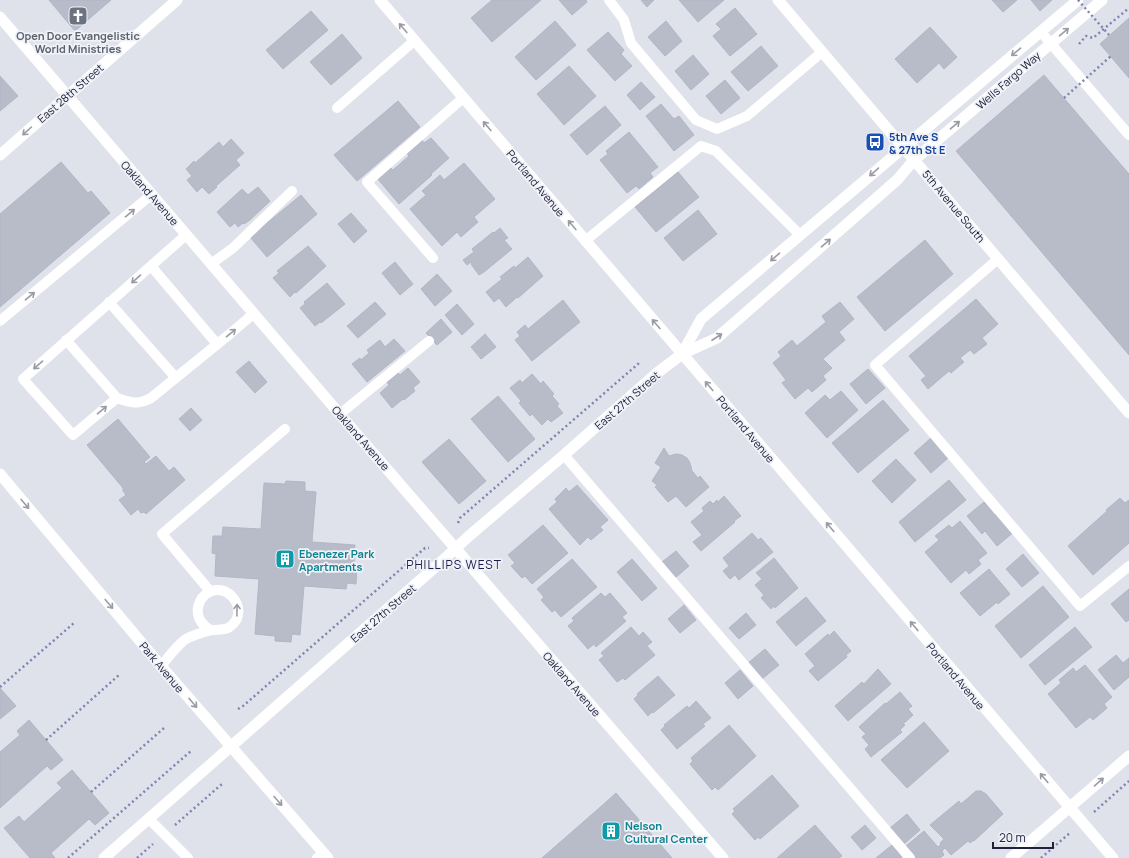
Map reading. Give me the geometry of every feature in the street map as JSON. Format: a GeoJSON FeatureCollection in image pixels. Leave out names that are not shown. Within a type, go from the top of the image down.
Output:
{"type":"FeatureCollection","features":[{"type":"Feature","properties":{"kind":"street","name":"East 28th Street"},"geometry":{"type":"LineString","coordinates":[[0,155],[177,0]]}},
{"type":"Feature","properties":{"kind":"street","name":"Portland Avenue"},"geometry":{"type":"LineString","coordinates":[[380,0],[1113,858]]}},
{"type":"Feature","properties":{"kind":"street","name":"5th Avenue South"},"geometry":{"type":"LineString","coordinates":[[778,0],[1129,413]]}},
{"type":"Feature","properties":{"kind":"street","name":"Wells Fargo Way"},"geometry":{"type":"LineString","coordinates":[[903,147],[1078,0]]}},
{"type":"Feature","properties":{"kind":"street","name":"Wells Fargo Way"},"geometry":{"type":"LineString","coordinates":[[914,160],[1102,0]]}},
{"type":"Feature","properties":{"kind":"street","name":"Oakland Avenue"},"geometry":{"type":"LineString","coordinates":[[0,17],[253,314],[723,858]]}},
{"type":"Feature","properties":{"kind":"street","name":"East 27th Street"},"geometry":{"type":"LineString","coordinates":[[682,354],[701,319],[903,147]]}},
{"type":"Feature","properties":{"kind":"street","name":"East 27th Street"},"geometry":{"type":"LineString","coordinates":[[104,858],[437,566],[455,548],[653,377],[682,354],[717,338],[897,180],[914,160]]}},
{"type":"Feature","properties":{"kind":"street","name":"Park Avenue"},"geometry":{"type":"LineString","coordinates":[[0,474],[160,666],[323,856]]}},
{"type":"Feature","properties":{"kind":"street"},"geometry":{"type":"LineString","coordinates":[[1012,858],[1129,756]]}},
{"type":"Feature","properties":{"kind":"lane"},"geometry":{"type":"LineString","coordinates":[[609,0],[624,20],[631,44],[696,120],[717,129],[747,116],[822,52]]}},
{"type":"Feature","properties":{"kind":"lane"},"geometry":{"type":"LineString","coordinates":[[1041,32],[1129,135]]}},
{"type":"Feature","properties":{"kind":"lane"},"geometry":{"type":"LineString","coordinates":[[337,108],[414,41]]}},
{"type":"Feature","properties":{"kind":"lane"},"geometry":{"type":"LineString","coordinates":[[433,258],[367,182],[463,98]]}},
{"type":"Feature","properties":{"kind":"lane"},"geometry":{"type":"LineString","coordinates":[[585,241],[700,146],[716,151],[800,235]]}},
{"type":"Feature","properties":{"kind":"lane"},"geometry":{"type":"LineString","coordinates":[[211,264],[232,248],[292,191]]}},
{"type":"Feature","properties":{"kind":"lane"},"geometry":{"type":"LineString","coordinates":[[0,321],[151,195]]}},
{"type":"Feature","properties":{"kind":"lane"},"geometry":{"type":"LineString","coordinates":[[117,398],[73,435],[23,379],[186,235]]}},
{"type":"Feature","properties":{"kind":"lane"},"geometry":{"type":"LineString","coordinates":[[998,259],[875,365],[1080,606],[1129,566]]}},
{"type":"Feature","properties":{"kind":"lane"},"geometry":{"type":"LineString","coordinates":[[151,266],[217,344]]}},
{"type":"Feature","properties":{"kind":"lane"},"geometry":{"type":"LineString","coordinates":[[109,302],[176,378]]}},
{"type":"Feature","properties":{"kind":"lane"},"geometry":{"type":"LineString","coordinates":[[66,340],[117,398],[128,402],[142,402],[151,398],[253,314]]}},
{"type":"Feature","properties":{"kind":"lane"},"geometry":{"type":"LineString","coordinates":[[340,414],[429,341]]}},
{"type":"Feature","properties":{"kind":"lane"},"geometry":{"type":"LineString","coordinates":[[210,591],[162,534],[285,429]]}},
{"type":"Feature","properties":{"kind":"lane"},"geometry":{"type":"LineString","coordinates":[[564,455],[910,858]]}},
{"type":"Feature","properties":{"kind":"lane"},"geometry":{"type":"LineString","coordinates":[[221,590],[231,594],[238,604],[238,615],[233,625],[223,631],[212,630],[203,625],[198,616],[197,606],[202,597],[210,591],[221,590]]}},
{"type":"Feature","properties":{"kind":"lane"},"geometry":{"type":"LineString","coordinates":[[160,666],[186,639],[212,630]]}},
{"type":"Feature","properties":{"kind":"lane"},"geometry":{"type":"LineString","coordinates":[[149,819],[188,858]]}},
{"type":"Feature","properties":{"kind":"path"},"geometry":{"type":"LineString","coordinates":[[1078,0],[1109,35]]}},
{"type":"Feature","properties":{"kind":"path"},"geometry":{"type":"LineString","coordinates":[[1079,44],[1086,36],[1093,38],[1129,8]]}},
{"type":"Feature","properties":{"kind":"path"},"geometry":{"type":"LineString","coordinates":[[1064,98],[1111,56]]}},
{"type":"Feature","properties":{"kind":"path"},"geometry":{"type":"LineString","coordinates":[[458,523],[460,518],[638,364],[639,361]]}},
{"type":"Feature","properties":{"kind":"path"},"geometry":{"type":"LineString","coordinates":[[238,709],[425,548],[429,548]]}},
{"type":"Feature","properties":{"kind":"path"},"geometry":{"type":"LineString","coordinates":[[0,687],[74,623]]}},
{"type":"Feature","properties":{"kind":"path"},"geometry":{"type":"LineString","coordinates":[[46,740],[119,676]]}},
{"type":"Feature","properties":{"kind":"path"},"geometry":{"type":"LineString","coordinates":[[91,792],[164,728]]}},
{"type":"Feature","properties":{"kind":"path"},"geometry":{"type":"LineString","coordinates":[[68,858],[191,751]]}},
{"type":"Feature","properties":{"kind":"path"},"geometry":{"type":"LineString","coordinates":[[137,858],[222,784]]}},
{"type":"Feature","properties":{"kind":"building","name":"Open Door Evangelistic World Ministries"},"geometry":{"type":"Polygon","coordinates":[[[49,0],[111,0],[75,31],[49,0]]]}},
{"type":"Feature","properties":{"kind":"building"},"geometry":{"type":"Polygon","coordinates":[[[492,0],[541,0],[492,42],[471,18],[492,0]]]}},
{"type":"Feature","properties":{"kind":"building"},"geometry":{"type":"Polygon","coordinates":[[[559,0],[586,0],[587,2],[572,15],[559,0]]]}},
{"type":"Feature","properties":{"kind":"building"},"geometry":{"type":"Polygon","coordinates":[[[641,0],[654,0],[647,7],[641,0]]]}},
{"type":"Feature","properties":{"kind":"building"},"geometry":{"type":"Polygon","coordinates":[[[679,0],[724,0],[698,22],[679,0]]]}},
{"type":"Feature","properties":{"kind":"building"},"geometry":{"type":"Polygon","coordinates":[[[992,0],[1017,0],[1003,12],[992,0]]]}},
{"type":"Feature","properties":{"kind":"building"},"geometry":{"type":"Polygon","coordinates":[[[1031,0],[1052,0],[1040,11],[1031,0]]]}},
{"type":"Feature","properties":{"kind":"building"},"geometry":{"type":"Polygon","coordinates":[[[735,8],[757,34],[730,56],[713,36],[721,29],[716,24],[735,8]]]}},
{"type":"Feature","properties":{"kind":"building"},"geometry":{"type":"Polygon","coordinates":[[[311,11],[328,30],[283,69],[266,50],[311,11]]]}},
{"type":"Feature","properties":{"kind":"building"},"geometry":{"type":"Polygon","coordinates":[[[1129,18],[1129,78],[1100,44],[1129,18]]]}},
{"type":"Feature","properties":{"kind":"building"},"geometry":{"type":"Polygon","coordinates":[[[555,21],[576,45],[536,80],[515,57],[555,21]]]}},
{"type":"Feature","properties":{"kind":"building"},"geometry":{"type":"Polygon","coordinates":[[[666,21],[682,41],[665,56],[648,37],[666,21]]]}},
{"type":"Feature","properties":{"kind":"building"},"geometry":{"type":"Polygon","coordinates":[[[930,27],[957,57],[944,69],[939,63],[917,83],[895,59],[930,27]]]}},
{"type":"Feature","properties":{"kind":"building"},"geometry":{"type":"Polygon","coordinates":[[[608,32],[624,50],[621,54],[632,66],[615,81],[587,50],[608,32]]]}},
{"type":"Feature","properties":{"kind":"building"},"geometry":{"type":"Polygon","coordinates":[[[342,34],[362,58],[331,85],[310,62],[342,34]]]}},
{"type":"Feature","properties":{"kind":"building"},"geometry":{"type":"Polygon","coordinates":[[[761,46],[778,66],[748,91],[731,72],[761,46]]]}},
{"type":"Feature","properties":{"kind":"building"},"geometry":{"type":"Polygon","coordinates":[[[693,55],[709,74],[691,90],[675,71],[693,55]]]}},
{"type":"Feature","properties":{"kind":"building"},"geometry":{"type":"Polygon","coordinates":[[[569,66],[596,96],[564,125],[537,94],[569,66]]]}},
{"type":"Feature","properties":{"kind":"building"},"geometry":{"type":"Polygon","coordinates":[[[1044,75],[1129,174],[1129,355],[956,151],[1044,75]]]}},
{"type":"Feature","properties":{"kind":"building"},"geometry":{"type":"Polygon","coordinates":[[[0,76],[18,96],[0,111],[0,76]]]}},
{"type":"Feature","properties":{"kind":"building"},"geometry":{"type":"Polygon","coordinates":[[[725,80],[740,98],[721,114],[706,96],[725,80]]]}},
{"type":"Feature","properties":{"kind":"building"},"geometry":{"type":"Polygon","coordinates":[[[641,82],[655,97],[640,110],[627,95],[641,82]]]}},
{"type":"Feature","properties":{"kind":"building"},"geometry":{"type":"Polygon","coordinates":[[[398,101],[420,127],[357,181],[334,155],[398,101]]]}},
{"type":"Feature","properties":{"kind":"building"},"geometry":{"type":"Polygon","coordinates":[[[661,104],[674,119],[679,116],[694,135],[674,151],[646,116],[661,104]]]}},
{"type":"Feature","properties":{"kind":"building"},"geometry":{"type":"Polygon","coordinates":[[[605,106],[621,125],[587,155],[570,135],[605,106]]]}},
{"type":"Feature","properties":{"kind":"building"},"geometry":{"type":"Polygon","coordinates":[[[629,132],[658,167],[650,173],[653,177],[639,189],[636,186],[627,193],[600,160],[608,154],[606,151],[629,132]]]}},
{"type":"Feature","properties":{"kind":"building"},"geometry":{"type":"Polygon","coordinates":[[[431,138],[449,158],[399,204],[377,178],[390,167],[393,170],[409,156],[406,152],[421,139],[424,143],[431,138]]]}},
{"type":"Feature","properties":{"kind":"building"},"geometry":{"type":"Polygon","coordinates":[[[231,139],[244,153],[236,160],[240,165],[209,194],[202,187],[197,192],[187,180],[192,176],[186,169],[219,142],[223,147],[231,139]]]}},
{"type":"Feature","properties":{"kind":"building"},"geometry":{"type":"Polygon","coordinates":[[[61,162],[88,193],[91,191],[110,213],[0,307],[0,214],[61,162]]]}},
{"type":"Feature","properties":{"kind":"building"},"geometry":{"type":"Polygon","coordinates":[[[464,163],[495,199],[474,217],[478,222],[461,237],[457,232],[442,246],[410,209],[426,195],[422,191],[440,175],[444,180],[464,163]]]}},
{"type":"Feature","properties":{"kind":"building"},"geometry":{"type":"Polygon","coordinates":[[[678,172],[699,197],[656,232],[635,207],[678,172]]]}},
{"type":"Feature","properties":{"kind":"building"},"geometry":{"type":"Polygon","coordinates":[[[258,187],[270,201],[244,224],[243,223],[238,227],[235,223],[230,227],[217,212],[242,189],[248,195],[258,187]]]}},
{"type":"Feature","properties":{"kind":"building"},"geometry":{"type":"Polygon","coordinates":[[[301,195],[317,214],[267,257],[250,237],[301,195]]]}},
{"type":"Feature","properties":{"kind":"building"},"geometry":{"type":"Polygon","coordinates":[[[698,210],[717,234],[683,261],[664,238],[698,210]]]}},
{"type":"Feature","properties":{"kind":"building"},"geometry":{"type":"Polygon","coordinates":[[[351,213],[367,231],[354,243],[338,224],[351,213]]]}},
{"type":"Feature","properties":{"kind":"building"},"geometry":{"type":"Polygon","coordinates":[[[500,228],[508,238],[504,240],[512,249],[479,275],[471,262],[467,265],[463,260],[474,252],[472,249],[500,228]]]}},
{"type":"Feature","properties":{"kind":"building"},"geometry":{"type":"Polygon","coordinates":[[[925,240],[953,274],[885,331],[857,297],[925,240]]]}},
{"type":"Feature","properties":{"kind":"building"},"geometry":{"type":"Polygon","coordinates":[[[308,246],[326,266],[290,297],[273,278],[279,273],[277,271],[308,246]]]}},
{"type":"Feature","properties":{"kind":"building"},"geometry":{"type":"Polygon","coordinates":[[[528,257],[543,276],[506,307],[499,298],[494,302],[486,292],[502,279],[500,277],[514,266],[515,268],[528,257]]]}},
{"type":"Feature","properties":{"kind":"building"},"geometry":{"type":"Polygon","coordinates":[[[395,262],[413,284],[400,295],[382,273],[395,262]]]}},
{"type":"Feature","properties":{"kind":"building"},"geometry":{"type":"Polygon","coordinates":[[[437,274],[452,291],[435,306],[421,289],[437,274]]]}},
{"type":"Feature","properties":{"kind":"building"},"geometry":{"type":"Polygon","coordinates":[[[327,283],[345,304],[315,326],[300,308],[305,304],[304,302],[327,283]]]}},
{"type":"Feature","properties":{"kind":"building"},"geometry":{"type":"Polygon","coordinates":[[[976,299],[998,324],[982,338],[987,344],[974,354],[970,350],[960,358],[964,362],[951,373],[949,371],[928,389],[921,380],[926,376],[909,356],[976,299]]]}},
{"type":"Feature","properties":{"kind":"building"},"geometry":{"type":"Polygon","coordinates":[[[563,300],[580,322],[532,361],[515,340],[520,336],[517,332],[525,325],[528,329],[563,300]]]}},
{"type":"Feature","properties":{"kind":"building"},"geometry":{"type":"Polygon","coordinates":[[[375,302],[386,314],[358,338],[347,326],[375,302]]]}},
{"type":"Feature","properties":{"kind":"building"},"geometry":{"type":"Polygon","coordinates":[[[840,302],[854,319],[839,332],[845,340],[823,359],[832,368],[823,376],[826,380],[812,392],[808,388],[795,399],[782,383],[786,380],[773,363],[781,356],[778,352],[792,340],[797,346],[826,322],[822,316],[840,302]]]}},
{"type":"Feature","properties":{"kind":"building"},"geometry":{"type":"Polygon","coordinates":[[[457,304],[474,324],[462,335],[445,315],[457,304]]]}},
{"type":"Feature","properties":{"kind":"building"},"geometry":{"type":"Polygon","coordinates":[[[441,319],[452,332],[437,345],[426,333],[441,319]]]}},
{"type":"Feature","properties":{"kind":"building"},"geometry":{"type":"Polygon","coordinates":[[[485,334],[496,347],[481,359],[471,347],[485,334]]]}},
{"type":"Feature","properties":{"kind":"building"},"geometry":{"type":"Polygon","coordinates":[[[394,339],[405,351],[367,382],[352,364],[360,358],[361,360],[369,353],[367,350],[380,340],[385,347],[394,339]]]}},
{"type":"Feature","properties":{"kind":"building"},"geometry":{"type":"Polygon","coordinates":[[[249,361],[267,382],[255,393],[236,372],[249,361]]]}},
{"type":"Feature","properties":{"kind":"building"},"geometry":{"type":"Polygon","coordinates":[[[408,368],[420,382],[413,388],[415,391],[392,408],[380,393],[389,385],[387,382],[398,373],[400,375],[408,368]]]}},
{"type":"Feature","properties":{"kind":"building"},"geometry":{"type":"Polygon","coordinates":[[[868,369],[885,388],[866,404],[850,384],[868,369]]]}},
{"type":"Feature","properties":{"kind":"building"},"geometry":{"type":"Polygon","coordinates":[[[532,374],[541,384],[543,381],[554,394],[552,396],[559,404],[557,406],[563,413],[551,422],[548,419],[542,425],[532,414],[530,416],[519,403],[521,401],[510,388],[520,380],[522,383],[532,374]]]}},
{"type":"Feature","properties":{"kind":"building"},"geometry":{"type":"Polygon","coordinates":[[[841,391],[858,410],[827,438],[805,413],[825,395],[830,400],[841,391]]]}},
{"type":"Feature","properties":{"kind":"building"},"geometry":{"type":"Polygon","coordinates":[[[498,396],[535,439],[508,462],[471,419],[498,396]]]}},
{"type":"Feature","properties":{"kind":"building"},"geometry":{"type":"Polygon","coordinates":[[[883,400],[909,430],[858,473],[832,443],[883,400]]]}},
{"type":"Feature","properties":{"kind":"building"},"geometry":{"type":"Polygon","coordinates":[[[191,408],[202,420],[190,431],[179,419],[191,408]]]}},
{"type":"Feature","properties":{"kind":"building"},"geometry":{"type":"Polygon","coordinates":[[[118,419],[150,457],[144,462],[146,464],[156,456],[169,471],[174,467],[185,480],[146,514],[144,512],[141,513],[138,509],[131,515],[119,500],[126,495],[123,488],[87,445],[118,419]]]}},
{"type":"Feature","properties":{"kind":"building"},"geometry":{"type":"Polygon","coordinates":[[[931,438],[948,458],[931,473],[914,453],[931,438]]]}},
{"type":"Feature","properties":{"kind":"building"},"geometry":{"type":"Polygon","coordinates":[[[449,439],[486,481],[459,504],[422,462],[449,439]]]}},
{"type":"Feature","properties":{"kind":"building"},"geometry":{"type":"Polygon","coordinates":[[[664,448],[669,456],[676,454],[687,458],[692,471],[698,478],[700,476],[709,487],[686,507],[676,496],[668,502],[655,487],[657,485],[652,481],[661,467],[655,463],[664,448]]]}},
{"type":"Feature","properties":{"kind":"building"},"geometry":{"type":"Polygon","coordinates":[[[896,459],[916,480],[892,503],[872,481],[896,459]]]}},
{"type":"Feature","properties":{"kind":"building"},"geometry":{"type":"Polygon","coordinates":[[[949,480],[966,500],[915,542],[899,522],[949,480]]]}},
{"type":"Feature","properties":{"kind":"building","name":"Ebenezer Park Apartments"},"geometry":{"type":"Polygon","coordinates":[[[286,481],[305,482],[305,491],[316,492],[312,542],[355,545],[354,565],[357,565],[356,584],[347,583],[346,589],[304,586],[300,635],[292,634],[291,642],[275,641],[275,636],[255,634],[259,579],[215,576],[216,554],[212,553],[213,536],[222,536],[223,527],[261,529],[264,483],[285,484],[286,481]]]}},
{"type":"Feature","properties":{"kind":"building"},"geometry":{"type":"Polygon","coordinates":[[[577,485],[608,520],[600,527],[603,530],[591,540],[588,537],[580,545],[549,509],[557,502],[555,499],[566,488],[569,492],[577,485]]]}},
{"type":"Feature","properties":{"kind":"building"},"geometry":{"type":"Polygon","coordinates":[[[724,496],[741,516],[701,551],[693,542],[702,535],[691,522],[704,511],[702,508],[710,501],[713,504],[717,500],[718,502],[724,496]]]}},
{"type":"Feature","properties":{"kind":"building"},"geometry":{"type":"Polygon","coordinates":[[[1120,498],[1125,503],[1129,500],[1129,543],[1093,575],[1068,546],[1120,498]]]}},
{"type":"Feature","properties":{"kind":"building"},"geometry":{"type":"Polygon","coordinates":[[[984,502],[995,515],[999,512],[1015,531],[997,546],[985,531],[982,534],[967,516],[984,502]]]}},
{"type":"Feature","properties":{"kind":"building"},"geometry":{"type":"Polygon","coordinates":[[[960,521],[987,553],[978,560],[981,564],[969,574],[966,570],[951,583],[925,552],[939,540],[935,536],[949,525],[952,528],[960,521]]]}},
{"type":"Feature","properties":{"kind":"building"},"geometry":{"type":"Polygon","coordinates":[[[543,525],[568,553],[532,584],[525,576],[522,578],[511,566],[515,563],[508,555],[543,525]]]}},
{"type":"Feature","properties":{"kind":"building"},"geometry":{"type":"Polygon","coordinates":[[[752,533],[758,540],[761,538],[773,552],[739,580],[735,575],[730,579],[723,571],[729,566],[723,558],[752,533]]]}},
{"type":"Feature","properties":{"kind":"building"},"geometry":{"type":"Polygon","coordinates":[[[676,551],[689,566],[675,578],[662,562],[676,551]]]}},
{"type":"Feature","properties":{"kind":"building"},"geometry":{"type":"Polygon","coordinates":[[[1023,554],[1039,573],[1022,587],[1006,569],[1023,554]]]}},
{"type":"Feature","properties":{"kind":"building"},"geometry":{"type":"Polygon","coordinates":[[[774,558],[798,588],[775,608],[774,606],[771,609],[761,598],[764,595],[755,585],[762,579],[756,573],[774,558]]]}},
{"type":"Feature","properties":{"kind":"building"},"geometry":{"type":"Polygon","coordinates":[[[572,559],[597,587],[561,617],[555,610],[552,612],[541,600],[544,597],[537,589],[572,559]]]}},
{"type":"Feature","properties":{"kind":"building"},"geometry":{"type":"Polygon","coordinates":[[[632,559],[657,588],[642,601],[617,572],[632,559]]]}},
{"type":"Feature","properties":{"kind":"building"},"geometry":{"type":"Polygon","coordinates":[[[989,569],[1010,594],[998,604],[997,602],[980,616],[960,593],[989,569]]]}},
{"type":"Feature","properties":{"kind":"building"},"geometry":{"type":"Polygon","coordinates":[[[1043,586],[1069,617],[1021,658],[995,626],[1043,586]]]}},
{"type":"Feature","properties":{"kind":"building"},"geometry":{"type":"Polygon","coordinates":[[[1129,589],[1129,620],[1126,622],[1111,604],[1129,589]]]}},
{"type":"Feature","properties":{"kind":"building"},"geometry":{"type":"Polygon","coordinates":[[[601,593],[605,597],[610,593],[627,613],[622,617],[626,621],[596,647],[594,644],[588,649],[568,626],[574,621],[572,618],[601,593]]]}},
{"type":"Feature","properties":{"kind":"building"},"geometry":{"type":"Polygon","coordinates":[[[806,597],[826,621],[796,646],[776,622],[806,597]]]}},
{"type":"Feature","properties":{"kind":"building"},"geometry":{"type":"Polygon","coordinates":[[[684,605],[696,620],[680,633],[668,619],[684,605]]]}},
{"type":"Feature","properties":{"kind":"building"},"geometry":{"type":"Polygon","coordinates":[[[746,613],[756,625],[739,639],[729,628],[746,613]]]}},
{"type":"Feature","properties":{"kind":"building"},"geometry":{"type":"Polygon","coordinates":[[[631,627],[639,636],[643,632],[652,642],[647,646],[655,655],[625,680],[623,678],[617,682],[599,660],[604,656],[601,653],[631,627]]]}},
{"type":"Feature","properties":{"kind":"building"},"geometry":{"type":"Polygon","coordinates":[[[1075,627],[1092,647],[1045,685],[1029,665],[1075,627]]]}},
{"type":"Feature","properties":{"kind":"building"},"geometry":{"type":"Polygon","coordinates":[[[834,631],[851,651],[846,655],[847,657],[818,681],[809,671],[815,666],[805,654],[828,634],[829,636],[834,631]]]}},
{"type":"Feature","properties":{"kind":"building"},"geometry":{"type":"Polygon","coordinates":[[[765,649],[779,665],[762,679],[748,663],[765,649]]]}},
{"type":"Feature","properties":{"kind":"building"},"geometry":{"type":"Polygon","coordinates":[[[1116,655],[1123,663],[1129,658],[1129,677],[1114,690],[1098,670],[1116,655]]]}},
{"type":"Feature","properties":{"kind":"building"},"geometry":{"type":"Polygon","coordinates":[[[1085,665],[1112,697],[1104,704],[1107,708],[1093,720],[1090,717],[1076,728],[1048,694],[1061,683],[1059,680],[1073,668],[1076,672],[1085,665]]]}},
{"type":"Feature","properties":{"kind":"building"},"geometry":{"type":"Polygon","coordinates":[[[878,669],[891,684],[848,721],[835,706],[862,682],[864,684],[878,669]]]}},
{"type":"Feature","properties":{"kind":"building"},"geometry":{"type":"Polygon","coordinates":[[[740,670],[753,686],[738,699],[725,683],[740,670]]]}},
{"type":"Feature","properties":{"kind":"building"},"geometry":{"type":"Polygon","coordinates":[[[658,676],[675,695],[648,716],[634,699],[638,695],[637,694],[658,676]]]}},
{"type":"Feature","properties":{"kind":"building"},"geometry":{"type":"Polygon","coordinates":[[[0,688],[16,706],[0,719],[0,688]]]}},
{"type":"Feature","properties":{"kind":"building"},"geometry":{"type":"Polygon","coordinates":[[[900,692],[912,706],[908,709],[913,715],[903,724],[905,725],[900,730],[902,732],[871,757],[865,749],[869,745],[862,737],[866,734],[859,727],[885,703],[886,704],[900,692]]]}},
{"type":"Feature","properties":{"kind":"building"},"geometry":{"type":"Polygon","coordinates":[[[696,701],[711,718],[703,724],[705,726],[677,749],[661,730],[665,726],[664,725],[687,706],[689,708],[696,701]]]}},
{"type":"Feature","properties":{"kind":"building"},"geometry":{"type":"Polygon","coordinates":[[[29,720],[63,760],[51,770],[47,766],[0,808],[0,752],[20,735],[17,731],[29,720]]]}},
{"type":"Feature","properties":{"kind":"building"},"geometry":{"type":"Polygon","coordinates":[[[924,722],[949,751],[907,788],[881,760],[924,722]]]}},
{"type":"Feature","properties":{"kind":"building"},"geometry":{"type":"Polygon","coordinates":[[[729,725],[756,756],[718,790],[715,787],[712,790],[690,764],[693,761],[691,758],[729,725]]]}},
{"type":"Feature","properties":{"kind":"building"},"geometry":{"type":"Polygon","coordinates":[[[72,770],[109,813],[95,825],[89,819],[51,853],[55,858],[30,858],[4,828],[19,816],[24,822],[62,788],[57,783],[72,770]]]}},
{"type":"Feature","properties":{"kind":"building"},"geometry":{"type":"Polygon","coordinates":[[[772,775],[799,806],[760,839],[758,837],[755,840],[732,814],[735,811],[733,809],[772,775]]]}},
{"type":"Feature","properties":{"kind":"building"},"geometry":{"type":"Polygon","coordinates":[[[976,791],[981,791],[986,794],[1003,814],[974,841],[970,843],[968,841],[951,855],[945,848],[942,851],[944,855],[940,858],[916,858],[906,846],[924,831],[938,847],[944,839],[930,825],[959,801],[961,804],[976,791]]]}},
{"type":"Feature","properties":{"kind":"building","name":"Nelson Cultural Center"},"geometry":{"type":"Polygon","coordinates":[[[616,793],[672,858],[542,858],[605,803],[616,793]]]}},
{"type":"Feature","properties":{"kind":"building"},"geometry":{"type":"Polygon","coordinates":[[[907,814],[920,830],[904,844],[890,828],[907,814]]]}},
{"type":"Feature","properties":{"kind":"building"},"geometry":{"type":"Polygon","coordinates":[[[815,825],[842,856],[839,858],[777,858],[815,825]]]}},
{"type":"Feature","properties":{"kind":"building"},"geometry":{"type":"Polygon","coordinates":[[[865,825],[876,838],[862,850],[851,837],[865,825]]]}},
{"type":"Feature","properties":{"kind":"building"},"geometry":{"type":"Polygon","coordinates":[[[892,845],[902,857],[901,858],[876,858],[892,845]]]}},
{"type":"Feature","properties":{"kind":"place","name":"Open Door Evangelistic World Ministries"},"geometry":{"type":"Point","coordinates":[78,16]}},
{"type":"Feature","properties":{"kind":"place","name":"5th Ave S & 27th St E"},"geometry":{"type":"Point","coordinates":[875,142]}},
{"type":"Feature","properties":{"kind":"place","name":"Ebenezer Park Apartments"},"geometry":{"type":"Point","coordinates":[285,559]}},
{"type":"Feature","properties":{"kind":"place","name":"Nelson Cultural Center"},"geometry":{"type":"Point","coordinates":[611,831]}},
{"type":"Feature","properties":{"kind":"district","name":"PHILLIPS WEST"},"geometry":{"type":"Point","coordinates":[454,564]}}]}
